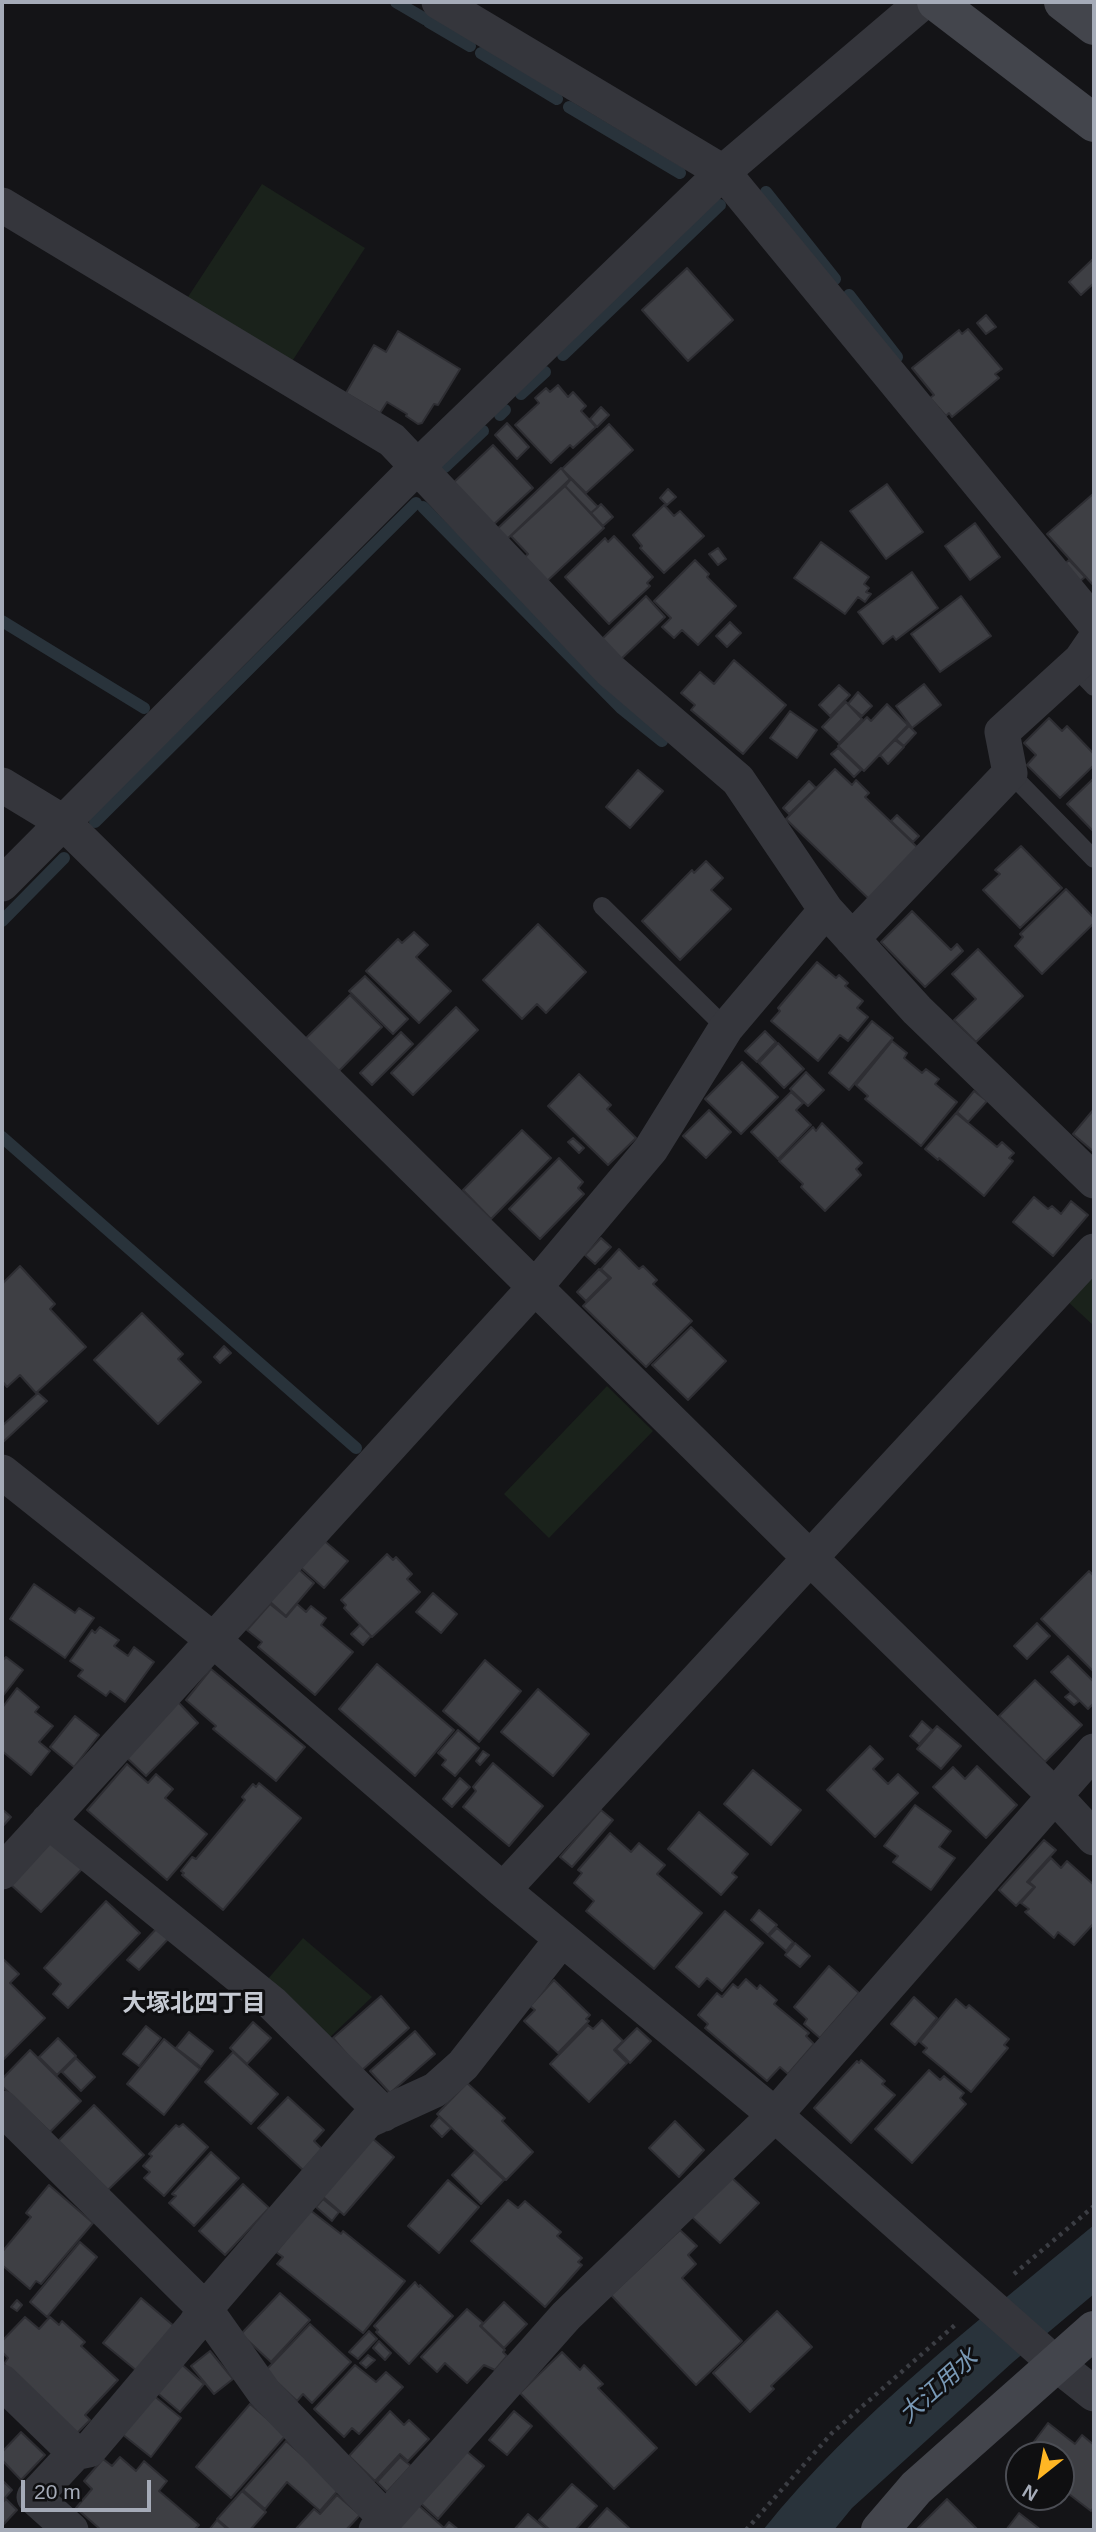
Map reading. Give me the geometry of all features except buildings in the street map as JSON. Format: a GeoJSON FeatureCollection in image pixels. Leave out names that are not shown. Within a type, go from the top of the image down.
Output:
{"type":"FeatureCollection","features":[{"type":"Feature","properties":{"kind":"street"},"geometry":{"type":"LineString","coordinates":[[439,2],[723,172],[1094,623]]}},
{"type":"Feature","properties":{"kind":"street"},"geometry":{"type":"LineString","coordinates":[[2,884],[417,467],[723,172],[923,2]]}},
{"type":"Feature","properties":{"kind":"street"},"geometry":{"type":"LineString","coordinates":[[936,2],[1094,123]]}},
{"type":"Feature","properties":{"kind":"street"},"geometry":{"type":"LineString","coordinates":[[1063,2],[1094,26]]}},
{"type":"Feature","properties":{"kind":"street"},"geometry":{"type":"LineString","coordinates":[[2,205],[392,440],[610,670],[738,780],[826,910],[917,1010],[1094,1181]]}},
{"type":"Feature","properties":{"kind":"street"},"geometry":{"type":"LineString","coordinates":[[852,939],[1010,773],[1002,732],[1087,665]]}},
{"type":"Feature","properties":{"kind":"street"},"geometry":{"type":"LineString","coordinates":[[2,785],[63,822],[1055,1796],[1094,1838]]}},
{"type":"Feature","properties":{"kind":"street"},"geometry":{"type":"LineString","coordinates":[[2,1872],[535,1287],[651,1149],[726,1028],[826,910]]}},
{"type":"Feature","properties":{"kind":"street"},"geometry":{"type":"LineString","coordinates":[[503,1890],[1094,1251]]}},
{"type":"Feature","properties":{"kind":"street"},"geometry":{"type":"LineString","coordinates":[[2,1472],[212,1639],[503,1890],[775,2115],[1046,2355],[1094,2394]]}},
{"type":"Feature","properties":{"kind":"street"},"geometry":{"type":"LineString","coordinates":[[2,2108],[205,2309],[264,2392],[381,2525],[566,2316],[775,2115],[1094,1751]]}},
{"type":"Feature","properties":{"kind":"street"},"geometry":{"type":"LineString","coordinates":[[48,1821],[272,2003],[384,2114]]}},
{"type":"Feature","properties":{"kind":"street"},"geometry":{"type":"LineString","coordinates":[[71,2530],[34,2497],[75,2453],[89,2450],[195,2325],[205,2309],[368,2121],[435,2090],[463,2065],[562,1939]]}},
{"type":"Feature","properties":{"kind":"street"},"geometry":{"type":"LineString","coordinates":[[880,2530],[916,2488],[1046,2355],[1094,2330]]}},
{"type":"Feature","properties":{"kind":"street"},"geometry":{"type":"LineString","coordinates":[[2,2382],[75,2453]]}},
{"type":"Feature","properties":{"kind":"lane"},"geometry":{"type":"LineString","coordinates":[[1010,773],[1094,859]]}},
{"type":"Feature","properties":{"kind":"lane"},"geometry":{"type":"LineString","coordinates":[[603,906],[726,1028]]}},
{"type":"Feature","properties":{"kind":"path"},"geometry":{"type":"LineString","coordinates":[[746,2530],[832,2433],[1094,2206]]}},
{"type":"Feature","properties":{"kind":"shaded area"},"geometry":{"type":"Polygon","coordinates":[[[262,184],[365,248],[291,363],[186,300],[262,184]]]}},
{"type":"Feature","properties":{"kind":"shaded area"},"geometry":{"type":"Polygon","coordinates":[[[1094,1270],[1094,1326],[1066,1300],[1094,1270]]]}},
{"type":"Feature","properties":{"kind":"shaded area"},"geometry":{"type":"Polygon","coordinates":[[[607,1386],[653,1431],[549,1538],[504,1494],[607,1386]]]}},
{"type":"Feature","properties":{"kind":"shaded area"},"geometry":{"type":"Polygon","coordinates":[[[303,1938],[372,1997],[326,2041],[261,1987],[303,1938]]]}},
{"type":"Feature","properties":{"kind":"water","name":"大江用水"},"geometry":{"type":"Polygon","coordinates":[[[1094,2225],[1094,2294],[1013,2362],[852,2508],[834,2530],[763,2530],[799,2487],[879,2408],[1094,2225]]]}},
{"type":"Feature","properties":{"kind":"waterway"},"geometry":{"type":"LineString","coordinates":[[396,2],[425,19]]}},
{"type":"Feature","properties":{"kind":"waterway"},"geometry":{"type":"LineString","coordinates":[[429,22],[470,46]]}},
{"type":"Feature","properties":{"kind":"waterway"},"geometry":{"type":"LineString","coordinates":[[481,53],[557,99]]}},
{"type":"Feature","properties":{"kind":"waterway"},"geometry":{"type":"LineString","coordinates":[[569,107],[680,173]]}},
{"type":"Feature","properties":{"kind":"waterway"},"geometry":{"type":"LineString","coordinates":[[766,192],[835,279]]}},
{"type":"Feature","properties":{"kind":"waterway"},"geometry":{"type":"LineString","coordinates":[[563,355],[720,205]]}},
{"type":"Feature","properties":{"kind":"waterway"},"geometry":{"type":"LineString","coordinates":[[849,295],[897,357]]}},
{"type":"Feature","properties":{"kind":"waterway"},"geometry":{"type":"LineString","coordinates":[[521,394],[545,372]]}},
{"type":"Feature","properties":{"kind":"waterway"},"geometry":{"type":"LineString","coordinates":[[500,415],[505,410]]}},
{"type":"Feature","properties":{"kind":"waterway"},"geometry":{"type":"LineString","coordinates":[[445,467],[483,431]]}},
{"type":"Feature","properties":{"kind":"waterway"},"geometry":{"type":"LineString","coordinates":[[95,822],[416,503]]}},
{"type":"Feature","properties":{"kind":"waterway"},"geometry":{"type":"LineString","coordinates":[[423,507],[621,708],[662,741]]}},
{"type":"Feature","properties":{"kind":"waterway"},"geometry":{"type":"LineString","coordinates":[[2,621],[144,708]]}},
{"type":"Feature","properties":{"kind":"waterway"},"geometry":{"type":"LineString","coordinates":[[2,921],[64,858]]}},
{"type":"Feature","properties":{"kind":"waterway"},"geometry":{"type":"LineString","coordinates":[[2,1137],[356,1448]]}},
{"type":"Feature","properties":{"kind":"district","name":"大塚北四丁目"},"geometry":{"type":"Point","coordinates":[194,2004]}}]}
